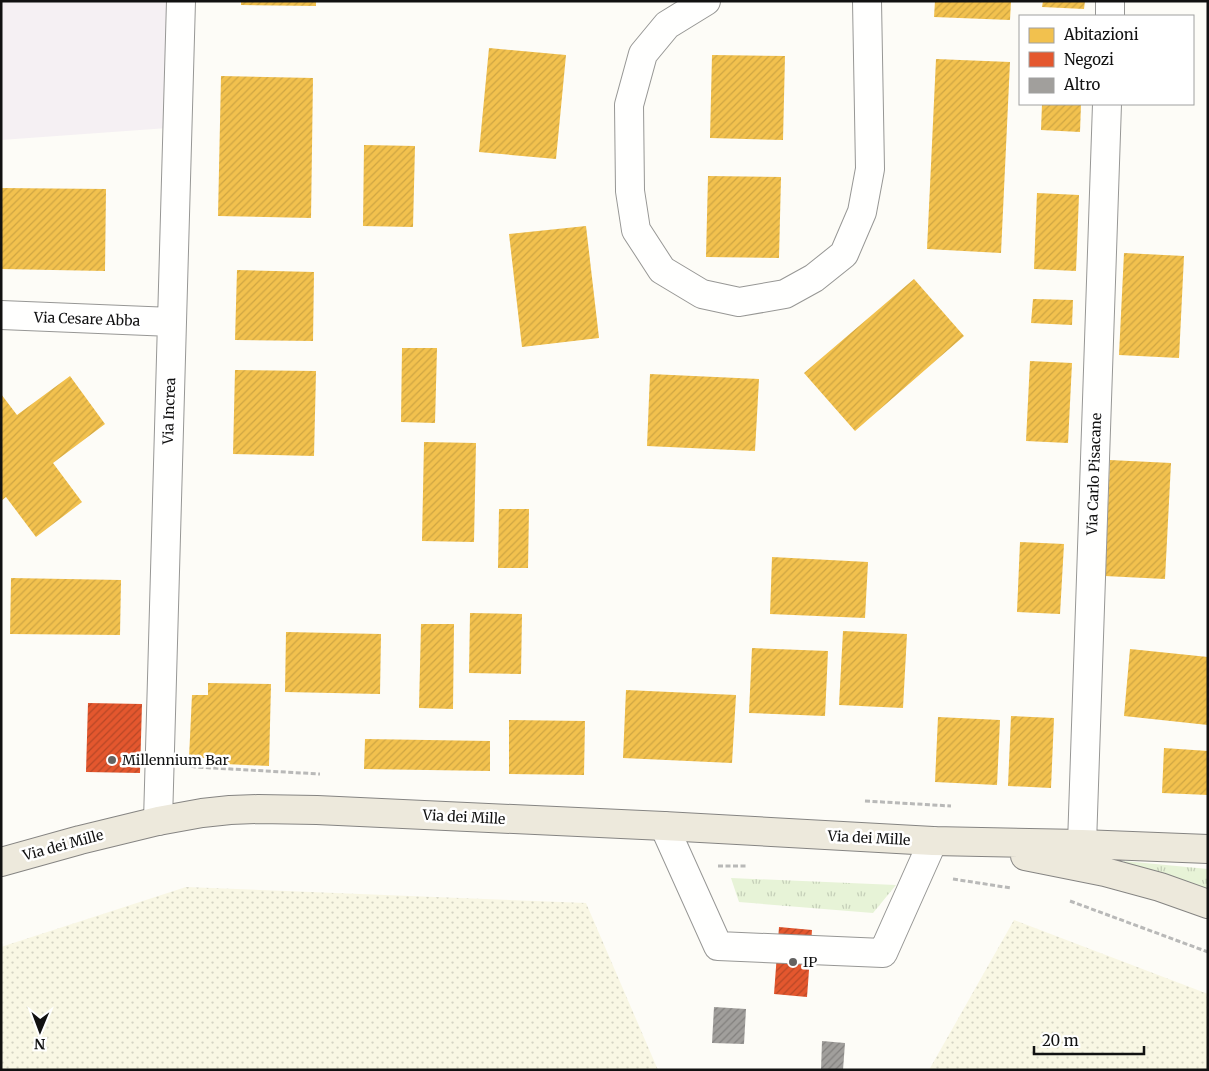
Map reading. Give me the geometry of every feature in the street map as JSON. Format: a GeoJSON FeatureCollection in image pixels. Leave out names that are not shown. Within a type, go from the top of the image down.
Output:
{"type":"FeatureCollection","features":[{"type":"Feature","properties":{"kind":"main road","name":"Via dei Mille"},"geometry":{"type":"LineString","coordinates":[[1,862],[158,821],[202,813],[258,809],[664,826],[933,841],[1208,849]]}},
{"type":"Feature","properties":{"kind":"main road","name":"Via dei Mille"},"geometry":{"type":"LineString","coordinates":[[933,841],[1088,868],[1146,883],[1208,904]]}},
{"type":"Feature","properties":{"kind":"street","name":"Via Increa"},"geometry":{"type":"LineString","coordinates":[[158,821],[181,1]]}},
{"type":"Feature","properties":{"kind":"street"},"geometry":{"type":"LineString","coordinates":[[706,1],[667,24],[643,54],[629,105],[630,191],[636,230],[662,270],[702,294],[739,302],[785,294],[814,278],[844,254],[862,212],[870,169],[867,1]]}},
{"type":"Feature","properties":{"kind":"street"},"geometry":{"type":"LineString","coordinates":[[1110,1],[1110,15]]}},
{"type":"Feature","properties":{"kind":"street","name":"Via Carlo Pisacane"},"geometry":{"type":"LineString","coordinates":[[1082,844],[1107,105]]}},
{"type":"Feature","properties":{"kind":"street","name":"Via Cesare Abba"},"geometry":{"type":"LineString","coordinates":[[1,315],[172,322]]}},
{"type":"Feature","properties":{"kind":"street"},"geometry":{"type":"LineString","coordinates":[[664,826],[718,946],[883,954],[933,841]]}},
{"type":"Feature","properties":{"kind":"path"},"geometry":{"type":"LineString","coordinates":[[189,761],[190,765],[195,767],[327,775]]}},
{"type":"Feature","properties":{"kind":"path"},"geometry":{"type":"LineString","coordinates":[[864,801],[954,806]]}},
{"type":"Feature","properties":{"kind":"shaded area"},"geometry":{"type":"Polygon","coordinates":[[[1,1],[172,1],[168,128],[1,140],[1,1]]]}},
{"type":"Feature","properties":{"kind":"shaded area"},"geometry":{"type":"Polygon","coordinates":[[[186,887],[586,903],[658,1070],[1,1070],[1,947],[186,887]]]}},
{"type":"Feature","properties":{"kind":"shaded area"},"geometry":{"type":"Polygon","coordinates":[[[1014,920],[1208,994],[1208,1070],[929,1070],[1014,920]]]}},
{"type":"Feature","properties":{"kind":"green space"},"geometry":{"type":"Polygon","coordinates":[[[1124,861],[1208,869],[1208,892],[1124,864],[1124,861]]]}},
{"type":"Feature","properties":{"kind":"green space"},"geometry":{"type":"Polygon","coordinates":[[[731,878],[896,885],[873,913],[739,902],[731,878]]]}},
{"type":"Feature","properties":{"kind":"building: Abitazioni"},"geometry":{"type":"Polygon","coordinates":[[[241,1],[316,1],[316,6],[241,5],[241,1]]]}},
{"type":"Feature","properties":{"kind":"building: Abitazioni"},"geometry":{"type":"Polygon","coordinates":[[[935,1],[1011,1],[1010,20],[934,17],[935,1]]]}},
{"type":"Feature","properties":{"kind":"building: Abitazioni"},"geometry":{"type":"Polygon","coordinates":[[[1043,1],[1085,1],[1084,9],[1042,7],[1043,1]]]}},
{"type":"Feature","properties":{"kind":"building: Abitazioni"},"geometry":{"type":"Polygon","coordinates":[[[489,48],[566,55],[556,159],[479,152],[489,48]]]}},
{"type":"Feature","properties":{"kind":"building: Abitazioni"},"geometry":{"type":"Polygon","coordinates":[[[712,55],[785,56],[783,140],[710,138],[712,55]]]}},
{"type":"Feature","properties":{"kind":"building: Abitazioni"},"geometry":{"type":"Polygon","coordinates":[[[936,59],[1010,62],[1001,253],[927,249],[936,59]]]}},
{"type":"Feature","properties":{"kind":"building: Abitazioni"},"geometry":{"type":"Polygon","coordinates":[[[221,76],[313,78],[311,218],[218,216],[221,76]]]}},
{"type":"Feature","properties":{"kind":"building: Abitazioni"},"geometry":{"type":"Polygon","coordinates":[[[1042,105],[1081,105],[1080,132],[1041,130],[1042,105]]]}},
{"type":"Feature","properties":{"kind":"building: Abitazioni"},"geometry":{"type":"Polygon","coordinates":[[[364,145],[415,146],[413,227],[363,226],[364,145]]]}},
{"type":"Feature","properties":{"kind":"building: Abitazioni"},"geometry":{"type":"Polygon","coordinates":[[[708,176],[781,177],[779,258],[706,257],[708,176]]]}},
{"type":"Feature","properties":{"kind":"building: Abitazioni"},"geometry":{"type":"Polygon","coordinates":[[[1,188],[106,189],[105,271],[1,269],[1,188]]]}},
{"type":"Feature","properties":{"kind":"building: Abitazioni"},"geometry":{"type":"Polygon","coordinates":[[[1037,193],[1079,195],[1076,271],[1034,269],[1037,193]]]}},
{"type":"Feature","properties":{"kind":"building: Abitazioni"},"geometry":{"type":"Polygon","coordinates":[[[586,226],[599,338],[522,347],[509,234],[586,226]]]}},
{"type":"Feature","properties":{"kind":"building: Abitazioni"},"geometry":{"type":"Polygon","coordinates":[[[1124,253],[1184,256],[1179,358],[1119,355],[1124,253]]]}},
{"type":"Feature","properties":{"kind":"building: Abitazioni"},"geometry":{"type":"Polygon","coordinates":[[[237,270],[314,272],[313,341],[235,340],[237,270]]]}},
{"type":"Feature","properties":{"kind":"building: Abitazioni"},"geometry":{"type":"Polygon","coordinates":[[[914,279],[964,336],[855,431],[804,373],[914,279]]]}},
{"type":"Feature","properties":{"kind":"building: Abitazioni"},"geometry":{"type":"Polygon","coordinates":[[[1033,299],[1073,300],[1072,325],[1031,323],[1033,299]]]}},
{"type":"Feature","properties":{"kind":"building: Abitazioni"},"geometry":{"type":"Polygon","coordinates":[[[402,348],[437,348],[435,423],[401,422],[402,348]]]}},
{"type":"Feature","properties":{"kind":"building: Abitazioni"},"geometry":{"type":"Polygon","coordinates":[[[1030,361],[1072,363],[1068,443],[1026,441],[1030,361]]]}},
{"type":"Feature","properties":{"kind":"building: Abitazioni"},"geometry":{"type":"Polygon","coordinates":[[[235,370],[316,371],[314,456],[233,454],[235,370]]]}},
{"type":"Feature","properties":{"kind":"building: Abitazioni"},"geometry":{"type":"Polygon","coordinates":[[[650,374],[759,379],[755,451],[647,446],[650,374]]]}},
{"type":"Feature","properties":{"kind":"building: Abitazioni"},"geometry":{"type":"Polygon","coordinates":[[[70,376],[105,424],[53,463],[82,502],[36,537],[6,497],[1,501],[1,394],[17,415],[70,376]]]}},
{"type":"Feature","properties":{"kind":"building: Abitazioni"},"geometry":{"type":"Polygon","coordinates":[[[424,442],[476,443],[474,542],[422,541],[424,442]]]}},
{"type":"Feature","properties":{"kind":"building: Abitazioni"},"geometry":{"type":"Polygon","coordinates":[[[1110,460],[1171,463],[1165,579],[1105,576],[1110,460]]]}},
{"type":"Feature","properties":{"kind":"building: Abitazioni"},"geometry":{"type":"Polygon","coordinates":[[[499,509],[529,509],[528,568],[498,568],[499,509]]]}},
{"type":"Feature","properties":{"kind":"building: Abitazioni"},"geometry":{"type":"Polygon","coordinates":[[[1020,542],[1064,544],[1060,614],[1017,612],[1020,542]]]}},
{"type":"Feature","properties":{"kind":"building: Abitazioni"},"geometry":{"type":"Polygon","coordinates":[[[772,557],[868,562],[865,618],[770,614],[772,557]]]}},
{"type":"Feature","properties":{"kind":"building: Abitazioni"},"geometry":{"type":"Polygon","coordinates":[[[11,578],[121,580],[120,635],[10,634],[11,578]]]}},
{"type":"Feature","properties":{"kind":"building: Abitazioni"},"geometry":{"type":"Polygon","coordinates":[[[470,613],[522,614],[521,674],[469,673],[470,613]]]}},
{"type":"Feature","properties":{"kind":"building: Abitazioni"},"geometry":{"type":"Polygon","coordinates":[[[421,624],[454,624],[453,709],[419,708],[421,624]]]}},
{"type":"Feature","properties":{"kind":"building: Abitazioni"},"geometry":{"type":"Polygon","coordinates":[[[843,631],[907,634],[903,708],[839,705],[843,631]]]}},
{"type":"Feature","properties":{"kind":"building: Abitazioni"},"geometry":{"type":"Polygon","coordinates":[[[286,632],[381,634],[380,694],[285,692],[286,632]]]}},
{"type":"Feature","properties":{"kind":"building: Abitazioni"},"geometry":{"type":"Polygon","coordinates":[[[752,648],[828,651],[825,716],[749,713],[752,648]]]}},
{"type":"Feature","properties":{"kind":"building: Abitazioni"},"geometry":{"type":"Polygon","coordinates":[[[1130,649],[1208,657],[1208,725],[1124,716],[1130,649]]]}},
{"type":"Feature","properties":{"kind":"building: Abitazioni"},"geometry":{"type":"Polygon","coordinates":[[[208,683],[271,684],[269,766],[205,763],[205,758],[189,758],[192,695],[208,695],[208,683]]]}},
{"type":"Feature","properties":{"kind":"building: Abitazioni"},"geometry":{"type":"Polygon","coordinates":[[[626,690],[736,695],[732,763],[623,758],[626,690]]]}},
{"type":"Feature","properties":{"kind":"building: Abitazioni"},"geometry":{"type":"Polygon","coordinates":[[[1011,716],[1054,718],[1051,788],[1008,786],[1011,716]]]}},
{"type":"Feature","properties":{"kind":"building: Abitazioni"},"geometry":{"type":"Polygon","coordinates":[[[938,717],[1000,720],[997,785],[935,782],[938,717]]]}},
{"type":"Feature","properties":{"kind":"building: Abitazioni"},"geometry":{"type":"Polygon","coordinates":[[[509,720],[585,721],[584,775],[509,774],[509,720]]]}},
{"type":"Feature","properties":{"kind":"building: Abitazioni"},"geometry":{"type":"Polygon","coordinates":[[[365,739],[490,741],[490,771],[364,769],[365,739]]]}},
{"type":"Feature","properties":{"kind":"building: Abitazioni"},"geometry":{"type":"Polygon","coordinates":[[[1164,748],[1208,751],[1208,795],[1162,793],[1164,748]]]}},
{"type":"Feature","properties":{"kind":"building: Negozi"},"geometry":{"type":"Polygon","coordinates":[[[88,703],[142,704],[140,773],[86,772],[88,703]]]}},
{"type":"Feature","properties":{"kind":"building: Negozi","name":"IP"},"geometry":{"type":"Polygon","coordinates":[[[779,927],[812,930],[807,997],[774,994],[779,927]]]}},
{"type":"Feature","properties":{"kind":"building: Altro"},"geometry":{"type":"Polygon","coordinates":[[[714,1007],[746,1009],[744,1044],[712,1043],[714,1007]]]}},
{"type":"Feature","properties":{"kind":"building: Altro"},"geometry":{"type":"Polygon","coordinates":[[[822,1041],[845,1043],[843,1070],[821,1070],[822,1041]]]}},
{"type":"Feature","properties":{"kind":"place","name":"Millennium Bar"},"geometry":{"type":"Point","coordinates":[112,760]}},
{"type":"Feature","properties":{"kind":"place","name":"IP"},"geometry":{"type":"Point","coordinates":[793,962]}}]}
